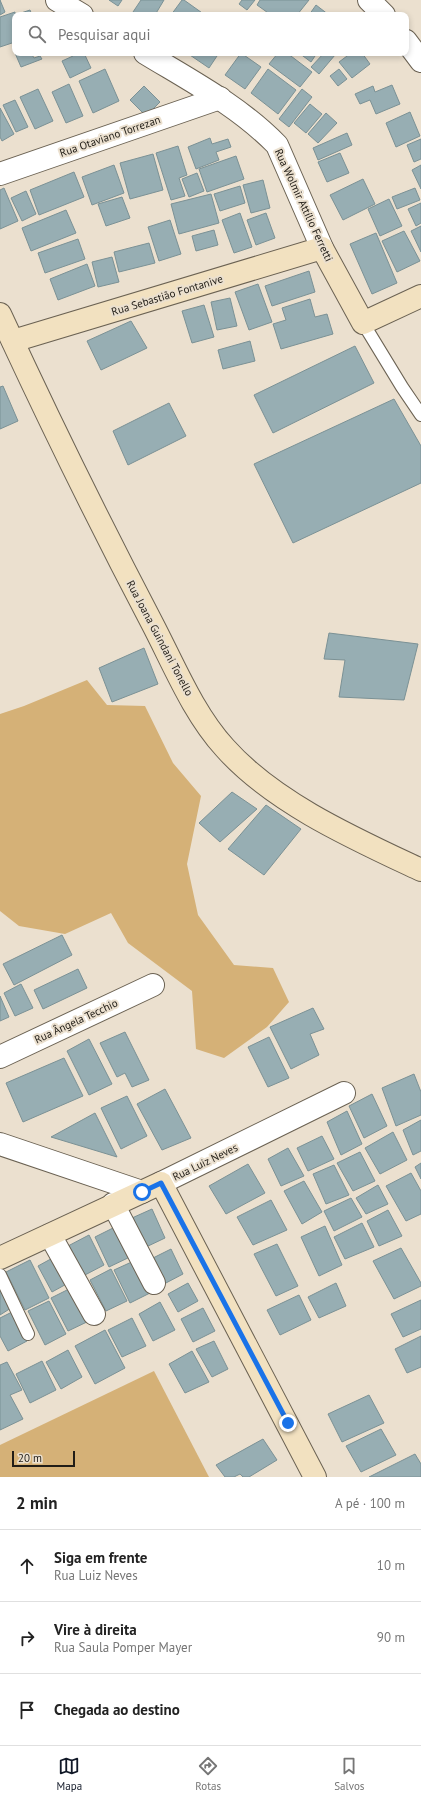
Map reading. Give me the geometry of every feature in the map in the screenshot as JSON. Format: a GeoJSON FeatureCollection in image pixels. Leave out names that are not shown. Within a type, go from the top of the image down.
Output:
{"type":"FeatureCollection","features":[{"type":"Feature","properties":{"kind":"street"},"geometry":{"type":"LineString","coordinates":[[57,0],[77,12]]}},
{"type":"Feature","properties":{"kind":"street"},"geometry":{"type":"LineString","coordinates":[[369,0],[381,12]]}},
{"type":"Feature","properties":{"kind":"street"},"geometry":{"type":"LineString","coordinates":[[409,45],[421,61]]}},
{"type":"Feature","properties":{"kind":"street","name":"Rua Wolmir Attílio Ferretti"},"geometry":{"type":"LineString","coordinates":[[150,56],[220,98],[266,133],[277,145],[322,248],[364,323]]}},
{"type":"Feature","properties":{"kind":"street","name":"Rua Otaviano Torrezan"},"geometry":{"type":"LineString","coordinates":[[0,174],[220,98]]}},
{"type":"Feature","properties":{"kind":"street","name":"Rua Sebastião Fontanive"},"geometry":{"type":"LineString","coordinates":[[12,341],[322,248]]}},
{"type":"Feature","properties":{"kind":"street"},"geometry":{"type":"LineString","coordinates":[[364,323],[421,296]]}},
{"type":"Feature","properties":{"kind":"street","name":"Rua Joana Guindani Tonello"},"geometry":{"type":"LineString","coordinates":[[0,314],[125,571],[200,713],[225,748],[251,773],[276,792],[346,834],[421,870]]}},
{"type":"Feature","properties":{"kind":"street","name":"Rua Ângela Tecchio"},"geometry":{"type":"LineString","coordinates":[[0,1057],[153,985]]}},
{"type":"Feature","properties":{"kind":"street","name":"Rua Luiz Neves"},"geometry":{"type":"LineString","coordinates":[[0,1258],[76,1224],[113,1204],[152,1188],[344,1093]]}},
{"type":"Feature","properties":{"kind":"street"},"geometry":{"type":"LineString","coordinates":[[0,1144],[152,1188],[316,1477]]}},
{"type":"Feature","properties":{"kind":"street"},"geometry":{"type":"LineString","coordinates":[[113,1204],[154,1283]]}},
{"type":"Feature","properties":{"kind":"street"},"geometry":{"type":"LineString","coordinates":[[50,1235],[94,1314]]}},
{"type":"Feature","properties":{"kind":"lane"},"geometry":{"type":"LineString","coordinates":[[364,323],[402,388],[421,415]]}},
{"type":"Feature","properties":{"kind":"lane"},"geometry":{"type":"LineString","coordinates":[[0,1275],[28,1334]]}},
{"type":"Feature","properties":{"kind":"shaded area"},"geometry":{"type":"Polygon","coordinates":[[[87,680],[107,705],[145,706],[173,763],[201,796],[187,864],[198,915],[234,965],[273,968],[289,1002],[267,1027],[224,1058],[196,1049],[192,991],[128,943],[111,913],[65,934],[19,926],[0,911],[0,714],[24,706],[87,680]]]}},
{"type":"Feature","properties":{"kind":"shaded area"},"geometry":{"type":"Polygon","coordinates":[[[154,1371],[209,1477],[0,1477],[0,1445],[154,1371]]]}},
{"type":"Feature","properties":{"kind":"building"},"geometry":{"type":"Polygon","coordinates":[[[0,0],[5,12],[0,15],[0,0]]]}},
{"type":"Feature","properties":{"kind":"building"},"geometry":{"type":"Polygon","coordinates":[[[109,0],[122,0],[118,6],[109,0]]]}},
{"type":"Feature","properties":{"kind":"building"},"geometry":{"type":"Polygon","coordinates":[[[141,0],[164,0],[157,12],[133,12],[141,0]]]}},
{"type":"Feature","properties":{"kind":"building"},"geometry":{"type":"Polygon","coordinates":[[[182,0],[184,0],[201,12],[173,12],[182,0]]]}},
{"type":"Feature","properties":{"kind":"building"},"geometry":{"type":"Polygon","coordinates":[[[242,0],[255,0],[247,10],[239,4],[242,0]]]}},
{"type":"Feature","properties":{"kind":"building"},"geometry":{"type":"Polygon","coordinates":[[[260,0],[309,0],[299,12],[267,12],[257,5],[260,0]]]}},
{"type":"Feature","properties":{"kind":"building"},"geometry":{"type":"Polygon","coordinates":[[[316,5],[325,12],[311,12],[316,5]]]}},
{"type":"Feature","properties":{"kind":"building"},"geometry":{"type":"Polygon","coordinates":[[[12,13],[12,43],[0,47],[0,17],[12,13]]]}},
{"type":"Feature","properties":{"kind":"building"},"geometry":{"type":"Polygon","coordinates":[[[16,56],[33,56],[34,58],[40,56],[42,59],[21,67],[16,56]]]}},
{"type":"Feature","properties":{"kind":"building"},"geometry":{"type":"Polygon","coordinates":[[[73,56],[85,56],[91,68],[70,78],[62,61],[73,56]]]}},
{"type":"Feature","properties":{"kind":"building"},"geometry":{"type":"Polygon","coordinates":[[[191,56],[217,56],[209,68],[191,56]]]}},
{"type":"Feature","properties":{"kind":"building"},"geometry":{"type":"Polygon","coordinates":[[[239,56],[245,56],[261,67],[245,89],[225,75],[239,56]]]}},
{"type":"Feature","properties":{"kind":"building"},"geometry":{"type":"Polygon","coordinates":[[[276,56],[291,56],[312,72],[300,87],[269,64],[276,56]]]}},
{"type":"Feature","properties":{"kind":"building"},"geometry":{"type":"Polygon","coordinates":[[[303,56],[315,56],[311,62],[303,56]]]}},
{"type":"Feature","properties":{"kind":"building"},"geometry":{"type":"Polygon","coordinates":[[[321,56],[334,56],[319,74],[311,67],[321,56]]]}},
{"type":"Feature","properties":{"kind":"building"},"geometry":{"type":"Polygon","coordinates":[[[347,56],[364,56],[370,64],[352,78],[339,62],[347,56]]]}},
{"type":"Feature","properties":{"kind":"building"},"geometry":{"type":"Polygon","coordinates":[[[105,69],[119,101],[93,113],[79,81],[105,69]]]}},
{"type":"Feature","properties":{"kind":"building"},"geometry":{"type":"Polygon","coordinates":[[[268,69],[296,90],[278,114],[251,93],[268,69]]]}},
{"type":"Feature","properties":{"kind":"building"},"geometry":{"type":"Polygon","coordinates":[[[339,69],[347,79],[338,86],[330,76],[339,69]]]}},
{"type":"Feature","properties":{"kind":"building"},"geometry":{"type":"Polygon","coordinates":[[[69,84],[83,116],[66,123],[52,92],[69,84]]]}},
{"type":"Feature","properties":{"kind":"building"},"geometry":{"type":"Polygon","coordinates":[[[392,85],[400,104],[376,114],[370,100],[360,104],[355,94],[373,86],[375,92],[392,85]]]}},
{"type":"Feature","properties":{"kind":"building"},"geometry":{"type":"Polygon","coordinates":[[[144,86],[160,102],[146,116],[130,100],[144,86]]]}},
{"type":"Feature","properties":{"kind":"building"},"geometry":{"type":"Polygon","coordinates":[[[38,89],[53,121],[35,129],[20,97],[38,89]]]}},
{"type":"Feature","properties":{"kind":"building"},"geometry":{"type":"Polygon","coordinates":[[[302,89],[312,97],[289,127],[279,119],[302,89]]]}},
{"type":"Feature","properties":{"kind":"building"},"geometry":{"type":"Polygon","coordinates":[[[15,100],[28,127],[16,132],[3,105],[15,100]]]}},
{"type":"Feature","properties":{"kind":"building"},"geometry":{"type":"Polygon","coordinates":[[[310,104],[322,114],[306,133],[294,123],[310,104]]]}},
{"type":"Feature","properties":{"kind":"building"},"geometry":{"type":"Polygon","coordinates":[[[0,108],[14,134],[2,141],[0,137],[0,108]]]}},
{"type":"Feature","properties":{"kind":"building"},"geometry":{"type":"Polygon","coordinates":[[[410,112],[420,136],[396,147],[386,123],[410,112]]]}},
{"type":"Feature","properties":{"kind":"building"},"geometry":{"type":"Polygon","coordinates":[[[326,113],[337,123],[318,143],[308,134],[326,113]]]}},
{"type":"Feature","properties":{"kind":"building"},"geometry":{"type":"Polygon","coordinates":[[[347,133],[352,145],[318,160],[313,148],[347,133]]]}},
{"type":"Feature","properties":{"kind":"building"},"geometry":{"type":"Polygon","coordinates":[[[210,138],[212,144],[228,139],[231,147],[216,152],[219,160],[196,169],[188,147],[210,138]]]}},
{"type":"Feature","properties":{"kind":"building"},"geometry":{"type":"Polygon","coordinates":[[[421,139],[421,159],[414,162],[407,145],[421,139]]]}},
{"type":"Feature","properties":{"kind":"building"},"geometry":{"type":"Polygon","coordinates":[[[178,146],[187,175],[179,178],[185,196],[171,200],[156,153],[178,146]]]}},
{"type":"Feature","properties":{"kind":"building"},"geometry":{"type":"Polygon","coordinates":[[[340,153],[349,173],[327,182],[318,162],[340,153]]]}},
{"type":"Feature","properties":{"kind":"building"},"geometry":{"type":"Polygon","coordinates":[[[153,154],[163,190],[130,199],[120,163],[153,154]]]}},
{"type":"Feature","properties":{"kind":"building"},"geometry":{"type":"Polygon","coordinates":[[[236,156],[244,179],[207,192],[199,169],[236,156]]]}},
{"type":"Feature","properties":{"kind":"building"},"geometry":{"type":"Polygon","coordinates":[[[114,165],[124,193],[92,205],[82,177],[114,165]]]}},
{"type":"Feature","properties":{"kind":"building"},"geometry":{"type":"Polygon","coordinates":[[[421,165],[421,189],[412,170],[421,165]]]}},
{"type":"Feature","properties":{"kind":"building"},"geometry":{"type":"Polygon","coordinates":[[[74,172],[84,197],[39,215],[30,190],[74,172]]]}},
{"type":"Feature","properties":{"kind":"building"},"geometry":{"type":"Polygon","coordinates":[[[197,173],[204,191],[189,197],[182,179],[197,173]]]}},
{"type":"Feature","properties":{"kind":"building"},"geometry":{"type":"Polygon","coordinates":[[[363,179],[375,204],[343,220],[330,195],[363,179]]]}},
{"type":"Feature","properties":{"kind":"building"},"geometry":{"type":"Polygon","coordinates":[[[263,180],[270,208],[251,213],[243,185],[263,180]]]}},
{"type":"Feature","properties":{"kind":"building"},"geometry":{"type":"Polygon","coordinates":[[[240,186],[245,203],[220,211],[214,194],[240,186]]]}},
{"type":"Feature","properties":{"kind":"building"},"geometry":{"type":"Polygon","coordinates":[[[4,188],[18,221],[0,229],[0,190],[4,188]]]}},
{"type":"Feature","properties":{"kind":"building"},"geometry":{"type":"Polygon","coordinates":[[[415,188],[420,200],[397,209],[392,197],[415,188]]]}},
{"type":"Feature","properties":{"kind":"building"},"geometry":{"type":"Polygon","coordinates":[[[26,191],[36,214],[22,221],[11,198],[26,191]]]}},
{"type":"Feature","properties":{"kind":"building"},"geometry":{"type":"Polygon","coordinates":[[[211,194],[219,223],[179,234],[171,204],[211,194]]]}},
{"type":"Feature","properties":{"kind":"building"},"geometry":{"type":"Polygon","coordinates":[[[122,197],[130,218],[106,226],[98,204],[122,197]]]}},
{"type":"Feature","properties":{"kind":"building"},"geometry":{"type":"Polygon","coordinates":[[[389,199],[402,226],[380,236],[368,209],[389,199]]]}},
{"type":"Feature","properties":{"kind":"building"},"geometry":{"type":"Polygon","coordinates":[[[421,203],[421,223],[416,226],[408,209],[421,203]]]}},
{"type":"Feature","properties":{"kind":"building"},"geometry":{"type":"Polygon","coordinates":[[[66,210],[76,233],[31,251],[22,228],[66,210]]]}},
{"type":"Feature","properties":{"kind":"building"},"geometry":{"type":"Polygon","coordinates":[[[240,213],[252,247],[234,253],[222,220],[240,213]]]}},
{"type":"Feature","properties":{"kind":"building"},"geometry":{"type":"Polygon","coordinates":[[[266,213],[275,238],[256,245],[247,220],[266,213]]]}},
{"type":"Feature","properties":{"kind":"building"},"geometry":{"type":"Polygon","coordinates":[[[170,220],[181,254],[159,261],[148,227],[170,220]]]}},
{"type":"Feature","properties":{"kind":"building"},"geometry":{"type":"Polygon","coordinates":[[[421,226],[421,252],[411,231],[421,226]]]}},
{"type":"Feature","properties":{"kind":"building"},"geometry":{"type":"Polygon","coordinates":[[[214,230],[218,245],[196,251],[192,236],[214,230]]]}},
{"type":"Feature","properties":{"kind":"building"},"geometry":{"type":"Polygon","coordinates":[[[404,231],[420,261],[397,272],[382,241],[404,231]]]}},
{"type":"Feature","properties":{"kind":"building"},"geometry":{"type":"Polygon","coordinates":[[[376,233],[397,283],[372,294],[350,244],[376,233]]]}},
{"type":"Feature","properties":{"kind":"building"},"geometry":{"type":"Polygon","coordinates":[[[78,239],[85,259],[45,273],[38,253],[78,239]]]}},
{"type":"Feature","properties":{"kind":"building"},"geometry":{"type":"Polygon","coordinates":[[[149,243],[155,263],[119,272],[114,252],[149,243]]]}},
{"type":"Feature","properties":{"kind":"building"},"geometry":{"type":"Polygon","coordinates":[[[112,257],[119,282],[98,287],[92,262],[112,257]]]}},
{"type":"Feature","properties":{"kind":"building"},"geometry":{"type":"Polygon","coordinates":[[[87,264],[95,286],[58,300],[50,279],[87,264]]]}},
{"type":"Feature","properties":{"kind":"building"},"geometry":{"type":"Polygon","coordinates":[[[309,271],[315,292],[272,306],[265,286],[309,271]]]}},
{"type":"Feature","properties":{"kind":"building"},"geometry":{"type":"Polygon","coordinates":[[[258,284],[272,322],[249,330],[235,292],[258,284]]]}},
{"type":"Feature","properties":{"kind":"building"},"geometry":{"type":"Polygon","coordinates":[[[230,298],[237,326],[217,330],[211,302],[230,298]]]}},
{"type":"Feature","properties":{"kind":"building"},"geometry":{"type":"Polygon","coordinates":[[[310,299],[315,317],[327,314],[333,334],[281,349],[273,324],[286,320],[282,308],[310,299]]]}},
{"type":"Feature","properties":{"kind":"building"},"geometry":{"type":"Polygon","coordinates":[[[204,305],[214,337],[192,343],[182,311],[204,305]]]}},
{"type":"Feature","properties":{"kind":"building"},"geometry":{"type":"Polygon","coordinates":[[[131,321],[147,348],[101,370],[87,341],[131,321]]]}},
{"type":"Feature","properties":{"kind":"building"},"geometry":{"type":"Polygon","coordinates":[[[250,341],[255,361],[223,369],[218,350],[250,341]]]}},
{"type":"Feature","properties":{"kind":"building"},"geometry":{"type":"Polygon","coordinates":[[[355,346],[374,383],[273,433],[254,395],[355,346]]]}},
{"type":"Feature","properties":{"kind":"building"},"geometry":{"type":"Polygon","coordinates":[[[3,386],[18,421],[0,429],[0,387],[3,386]]]}},
{"type":"Feature","properties":{"kind":"building"},"geometry":{"type":"Polygon","coordinates":[[[394,399],[421,446],[421,483],[293,543],[254,464],[394,399]]]}},
{"type":"Feature","properties":{"kind":"building"},"geometry":{"type":"Polygon","coordinates":[[[169,403],[186,436],[128,465],[113,431],[169,403]]]}},
{"type":"Feature","properties":{"kind":"building"},"geometry":{"type":"Polygon","coordinates":[[[329,633],[418,644],[404,700],[339,697],[345,660],[324,659],[329,633]]]}},
{"type":"Feature","properties":{"kind":"building"},"geometry":{"type":"Polygon","coordinates":[[[144,648],[158,684],[112,702],[99,668],[144,648]]]}},
{"type":"Feature","properties":{"kind":"building"},"geometry":{"type":"Polygon","coordinates":[[[232,792],[257,809],[220,842],[199,823],[232,792]]]}},
{"type":"Feature","properties":{"kind":"building"},"geometry":{"type":"Polygon","coordinates":[[[266,805],[301,829],[264,875],[228,849],[266,805]]]}},
{"type":"Feature","properties":{"kind":"building"},"geometry":{"type":"Polygon","coordinates":[[[62,935],[72,955],[14,985],[3,964],[62,935]]]}},
{"type":"Feature","properties":{"kind":"building"},"geometry":{"type":"Polygon","coordinates":[[[78,969],[87,988],[43,1009],[34,990],[78,969]]]}},
{"type":"Feature","properties":{"kind":"building"},"geometry":{"type":"Polygon","coordinates":[[[21,984],[33,1008],[15,1016],[4,993],[21,984]]]}},
{"type":"Feature","properties":{"kind":"building"},"geometry":{"type":"Polygon","coordinates":[[[0,996],[9,1017],[0,1021],[0,996]]]}},
{"type":"Feature","properties":{"kind":"building"},"geometry":{"type":"Polygon","coordinates":[[[313,1008],[324,1029],[310,1034],[319,1055],[291,1069],[270,1027],[313,1008]]]}},
{"type":"Feature","properties":{"kind":"building"},"geometry":{"type":"Polygon","coordinates":[[[125,1032],[149,1080],[132,1087],[125,1073],[117,1077],[100,1043],[125,1032]]]}},
{"type":"Feature","properties":{"kind":"building"},"geometry":{"type":"Polygon","coordinates":[[[269,1037],[289,1078],[268,1087],[248,1047],[269,1037]]]}},
{"type":"Feature","properties":{"kind":"building"},"geometry":{"type":"Polygon","coordinates":[[[89,1039],[112,1084],[89,1095],[67,1051],[89,1039]]]}},
{"type":"Feature","properties":{"kind":"building"},"geometry":{"type":"Polygon","coordinates":[[[64,1058],[83,1096],[23,1122],[6,1083],[64,1058]]]}},
{"type":"Feature","properties":{"kind":"building"},"geometry":{"type":"Polygon","coordinates":[[[414,1074],[421,1092],[421,1115],[396,1126],[382,1088],[414,1074]]]}},
{"type":"Feature","properties":{"kind":"building"},"geometry":{"type":"Polygon","coordinates":[[[165,1089],[191,1138],[162,1150],[137,1104],[165,1089]]]}},
{"type":"Feature","properties":{"kind":"building"},"geometry":{"type":"Polygon","coordinates":[[[372,1094],[387,1126],[364,1138],[349,1106],[372,1094]]]}},
{"type":"Feature","properties":{"kind":"building"},"geometry":{"type":"Polygon","coordinates":[[[127,1096],[147,1136],[121,1149],[101,1108],[127,1096]]]}},
{"type":"Feature","properties":{"kind":"building"},"geometry":{"type":"Polygon","coordinates":[[[347,1111],[362,1144],[341,1155],[327,1122],[347,1111]]]}},
{"type":"Feature","properties":{"kind":"building"},"geometry":{"type":"Polygon","coordinates":[[[95,1113],[117,1157],[51,1137],[95,1113]]]}},
{"type":"Feature","properties":{"kind":"building"},"geometry":{"type":"Polygon","coordinates":[[[421,1120],[421,1151],[413,1155],[403,1130],[421,1120]]]}},
{"type":"Feature","properties":{"kind":"building"},"geometry":{"type":"Polygon","coordinates":[[[393,1132],[407,1160],[380,1174],[365,1148],[393,1132]]]}},
{"type":"Feature","properties":{"kind":"building"},"geometry":{"type":"Polygon","coordinates":[[[322,1136],[334,1159],[308,1171],[297,1148],[322,1136]]]}},
{"type":"Feature","properties":{"kind":"building"},"geometry":{"type":"Polygon","coordinates":[[[288,1148],[304,1176],[281,1186],[268,1159],[288,1148]]]}},
{"type":"Feature","properties":{"kind":"building"},"geometry":{"type":"Polygon","coordinates":[[[360,1152],[375,1181],[353,1191],[337,1163],[360,1152]]]}},
{"type":"Feature","properties":{"kind":"building"},"geometry":{"type":"Polygon","coordinates":[[[421,1163],[421,1179],[415,1167],[421,1163]]]}},
{"type":"Feature","properties":{"kind":"building"},"geometry":{"type":"Polygon","coordinates":[[[248,1164],[265,1193],[226,1214],[209,1186],[248,1164]]]}},
{"type":"Feature","properties":{"kind":"building"},"geometry":{"type":"Polygon","coordinates":[[[334,1165],[349,1195],[326,1204],[313,1174],[334,1165]]]}},
{"type":"Feature","properties":{"kind":"building"},"geometry":{"type":"Polygon","coordinates":[[[411,1173],[421,1191],[421,1214],[406,1221],[386,1186],[411,1173]]]}},
{"type":"Feature","properties":{"kind":"building"},"geometry":{"type":"Polygon","coordinates":[[[304,1181],[322,1212],[302,1224],[284,1191],[304,1181]]]}},
{"type":"Feature","properties":{"kind":"building"},"geometry":{"type":"Polygon","coordinates":[[[378,1185],[388,1204],[366,1214],[356,1198],[378,1185]]]}},
{"type":"Feature","properties":{"kind":"building"},"geometry":{"type":"Polygon","coordinates":[[[351,1198],[362,1217],[334,1231],[324,1211],[351,1198]]]}},
{"type":"Feature","properties":{"kind":"building"},"geometry":{"type":"Polygon","coordinates":[[[271,1200],[287,1230],[253,1245],[237,1217],[271,1200]]]}},
{"type":"Feature","properties":{"kind":"building"},"geometry":{"type":"Polygon","coordinates":[[[152,1209],[165,1238],[146,1247],[132,1218],[152,1209]]]}},
{"type":"Feature","properties":{"kind":"building"},"geometry":{"type":"Polygon","coordinates":[[[388,1210],[402,1236],[379,1246],[367,1221],[388,1210]]]}},
{"type":"Feature","properties":{"kind":"building"},"geometry":{"type":"Polygon","coordinates":[[[362,1223],[374,1247],[345,1259],[334,1237],[362,1223]]]}},
{"type":"Feature","properties":{"kind":"building"},"geometry":{"type":"Polygon","coordinates":[[[117,1226],[132,1256],[109,1267],[95,1237],[117,1226]]]}},
{"type":"Feature","properties":{"kind":"building"},"geometry":{"type":"Polygon","coordinates":[[[325,1226],[342,1265],[319,1276],[301,1237],[325,1226]]]}},
{"type":"Feature","properties":{"kind":"building"},"geometry":{"type":"Polygon","coordinates":[[[89,1235],[104,1265],[83,1276],[68,1246],[89,1235]]]}},
{"type":"Feature","properties":{"kind":"building"},"geometry":{"type":"Polygon","coordinates":[[[277,1244],[298,1286],[276,1296],[254,1254],[277,1244]]]}},
{"type":"Feature","properties":{"kind":"building"},"geometry":{"type":"Polygon","coordinates":[[[401,1248],[421,1283],[421,1286],[394,1299],[373,1261],[401,1248]]]}},
{"type":"Feature","properties":{"kind":"building"},"geometry":{"type":"Polygon","coordinates":[[[171,1249],[183,1274],[164,1284],[151,1259],[171,1249]]]}},
{"type":"Feature","properties":{"kind":"building"},"geometry":{"type":"Polygon","coordinates":[[[58,1255],[72,1281],[52,1292],[38,1266],[58,1255]]]}},
{"type":"Feature","properties":{"kind":"building"},"geometry":{"type":"Polygon","coordinates":[[[30,1260],[49,1298],[25,1310],[6,1272],[30,1260]]]}},
{"type":"Feature","properties":{"kind":"building"},"geometry":{"type":"Polygon","coordinates":[[[136,1260],[152,1292],[130,1303],[114,1270],[136,1260]]]}},
{"type":"Feature","properties":{"kind":"building"},"geometry":{"type":"Polygon","coordinates":[[[111,1269],[127,1301],[106,1311],[90,1280],[111,1269]]]}},
{"type":"Feature","properties":{"kind":"building"},"geometry":{"type":"Polygon","coordinates":[[[188,1283],[198,1301],[178,1312],[168,1294],[188,1283]]]}},
{"type":"Feature","properties":{"kind":"building"},"geometry":{"type":"Polygon","coordinates":[[[336,1283],[346,1306],[319,1318],[308,1297],[336,1283]]]}},
{"type":"Feature","properties":{"kind":"building"},"geometry":{"type":"Polygon","coordinates":[[[75,1286],[91,1320],[68,1331],[51,1298],[75,1286]]]}},
{"type":"Feature","properties":{"kind":"building"},"geometry":{"type":"Polygon","coordinates":[[[0,1288],[11,1308],[0,1315],[0,1288]]]}},
{"type":"Feature","properties":{"kind":"building"},"geometry":{"type":"Polygon","coordinates":[[[299,1295],[311,1320],[280,1335],[267,1310],[299,1295]]]}},
{"type":"Feature","properties":{"kind":"building"},"geometry":{"type":"Polygon","coordinates":[[[421,1300],[421,1329],[403,1337],[391,1314],[421,1300]]]}},
{"type":"Feature","properties":{"kind":"building"},"geometry":{"type":"Polygon","coordinates":[[[49,1301],[66,1334],[45,1345],[28,1311],[49,1301]]]}},
{"type":"Feature","properties":{"kind":"building"},"geometry":{"type":"Polygon","coordinates":[[[160,1302],[175,1330],[153,1341],[139,1314],[160,1302]]]}},
{"type":"Feature","properties":{"kind":"building"},"geometry":{"type":"Polygon","coordinates":[[[203,1308],[215,1331],[193,1342],[181,1319],[203,1308]]]}},
{"type":"Feature","properties":{"kind":"building"},"geometry":{"type":"Polygon","coordinates":[[[12,1312],[27,1341],[8,1351],[0,1336],[0,1318],[12,1312]]]}},
{"type":"Feature","properties":{"kind":"building"},"geometry":{"type":"Polygon","coordinates":[[[132,1318],[146,1346],[122,1357],[108,1330],[132,1318]]]}},
{"type":"Feature","properties":{"kind":"building"},"geometry":{"type":"Polygon","coordinates":[[[105,1330],[125,1368],[95,1384],[75,1346],[105,1330]]]}},
{"type":"Feature","properties":{"kind":"building"},"geometry":{"type":"Polygon","coordinates":[[[421,1336],[421,1367],[407,1373],[395,1349],[421,1336]]]}},
{"type":"Feature","properties":{"kind":"building"},"geometry":{"type":"Polygon","coordinates":[[[214,1341],[228,1369],[212,1377],[196,1349],[214,1341]]]}},
{"type":"Feature","properties":{"kind":"building"},"geometry":{"type":"Polygon","coordinates":[[[68,1350],[82,1377],[61,1389],[46,1362],[68,1350]]]}},
{"type":"Feature","properties":{"kind":"building"},"geometry":{"type":"Polygon","coordinates":[[[192,1351],[209,1382],[185,1393],[169,1364],[192,1351]]]}},
{"type":"Feature","properties":{"kind":"building"},"geometry":{"type":"Polygon","coordinates":[[[42,1361],[56,1390],[30,1403],[16,1374],[42,1361]]]}},
{"type":"Feature","properties":{"kind":"building"},"geometry":{"type":"Polygon","coordinates":[[[7,1362],[22,1390],[10,1395],[23,1419],[0,1430],[0,1365],[7,1362]]]}},
{"type":"Feature","properties":{"kind":"building"},"geometry":{"type":"Polygon","coordinates":[[[369,1395],[384,1423],[342,1442],[328,1414],[369,1395]]]}},
{"type":"Feature","properties":{"kind":"building"},"geometry":{"type":"Polygon","coordinates":[[[381,1429],[396,1455],[361,1472],[346,1446],[381,1429]]]}},
{"type":"Feature","properties":{"kind":"building"},"geometry":{"type":"Polygon","coordinates":[[[263,1439],[277,1460],[249,1477],[243,1477],[240,1474],[234,1477],[225,1477],[216,1465],[263,1439]]]}},
{"type":"Feature","properties":{"kind":"building"},"geometry":{"type":"Polygon","coordinates":[[[415,1454],[421,1464],[421,1477],[369,1477],[415,1454]]]}},
{"type":"Feature","properties":{"kind":"route"},"geometry":{"type":"LineString","coordinates":[[142,1192],[161,1183],[288,1423]]}}]}
